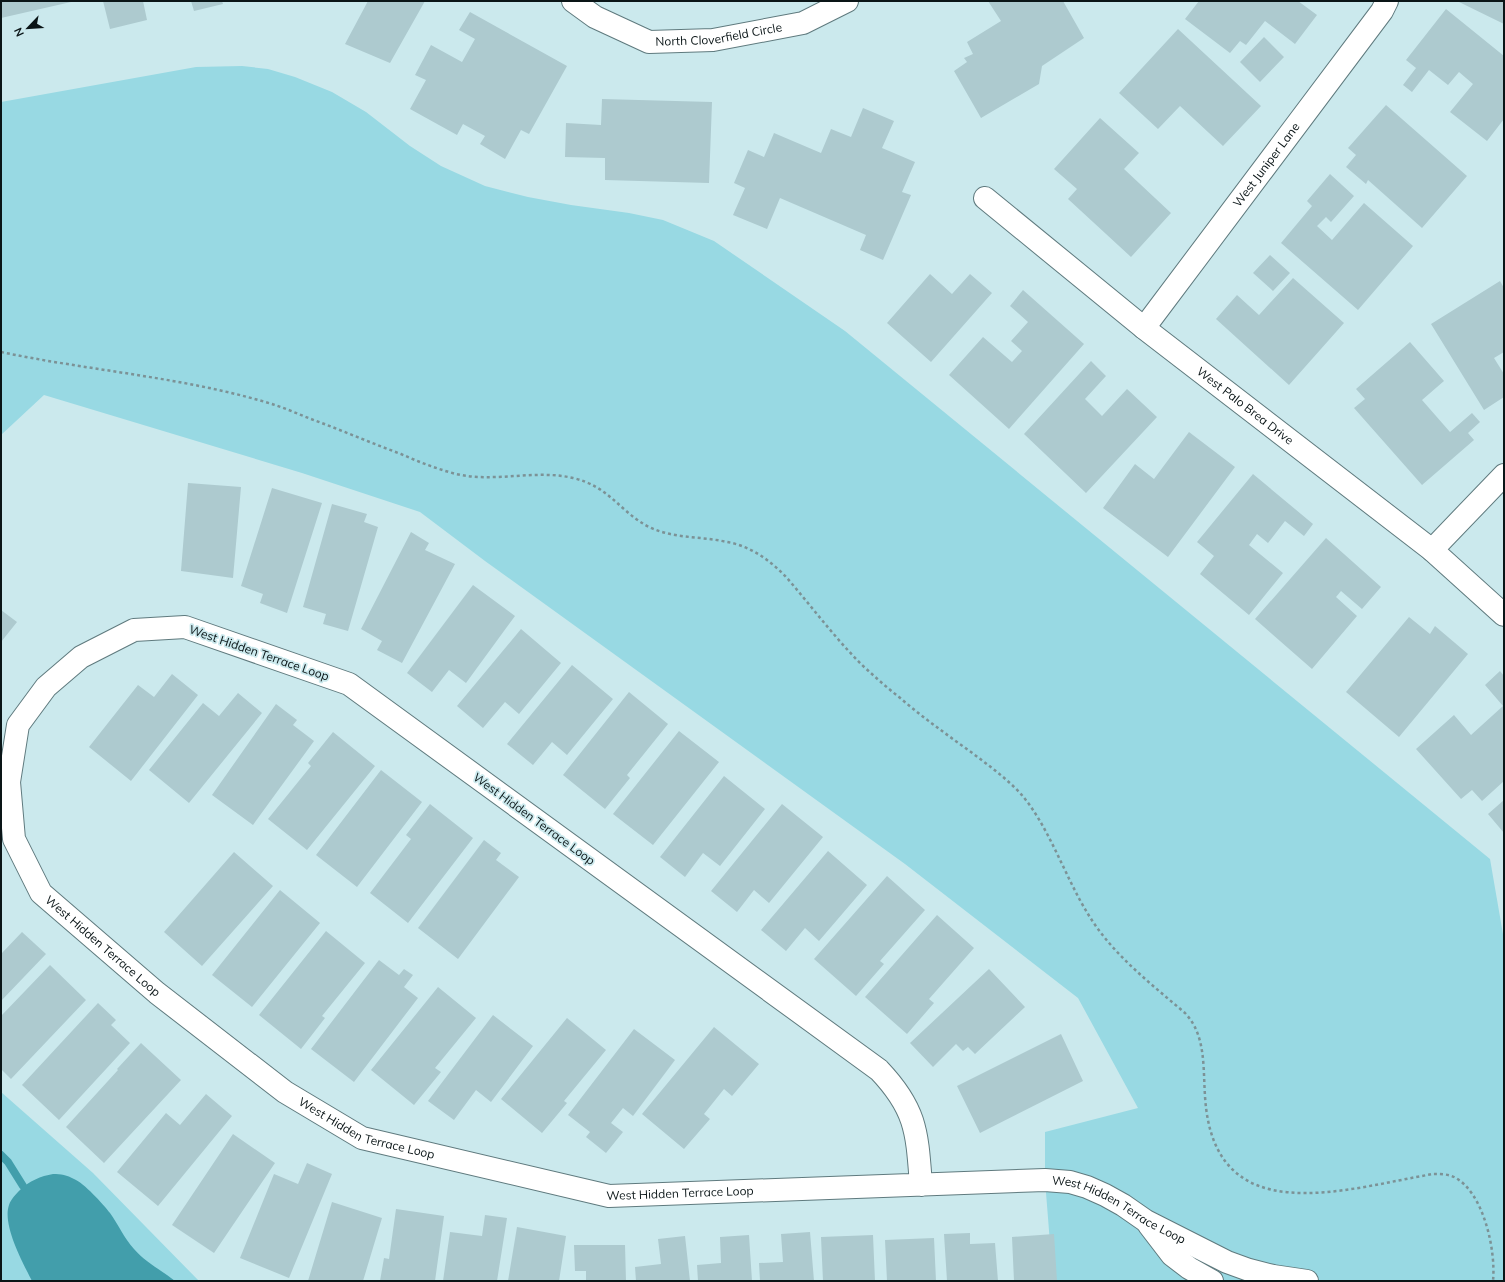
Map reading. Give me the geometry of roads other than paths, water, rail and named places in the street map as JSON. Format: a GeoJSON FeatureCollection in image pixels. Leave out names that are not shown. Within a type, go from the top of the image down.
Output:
{"type":"FeatureCollection","features":[{"type":"Feature","properties":{"kind":"street","name":"North Cloverfield Circle"},"geometry":{"type":"LineString","coordinates":[[573,1],[595,17],[649,42],[713,40],[803,23],[846,1]]}},
{"type":"Feature","properties":{"kind":"street","name":"West Juniper Lane"},"geometry":{"type":"LineString","coordinates":[[1144,328],[1382,11],[1387,1]]}},
{"type":"Feature","properties":{"kind":"street","name":"West Palo Brea Drive"},"geometry":{"type":"LineString","coordinates":[[985,198],[1144,328],[1432,550],[1504,615]]}},
{"type":"Feature","properties":{"kind":"street"},"geometry":{"type":"LineString","coordinates":[[1432,550],[1504,475]]}},
{"type":"Feature","properties":{"kind":"street","name":"West Hidden Terrace Loop"},"geometry":{"type":"LineString","coordinates":[[921,1185],[918,1142],[913,1120],[905,1102],[894,1085],[879,1070],[349,684],[185,627],[134,630],[81,657],[46,687],[18,725],[9,782],[14,839],[41,893],[157,993],[285,1092],[362,1138],[609,1196],[921,1185],[1045,1180],[1070,1182],[1087,1186],[1106,1195],[1146,1221],[1227,1262],[1249,1270],[1301,1281]]}},
{"type":"Feature","properties":{"kind":"street"},"geometry":{"type":"LineString","coordinates":[[1146,1221],[1172,1255],[1189,1268],[1212,1281]]}},
{"type":"Feature","properties":{"kind":"waterway"},"geometry":{"type":"LineString","coordinates":[[1,1155],[8,1162],[23,1186]]}}]}
